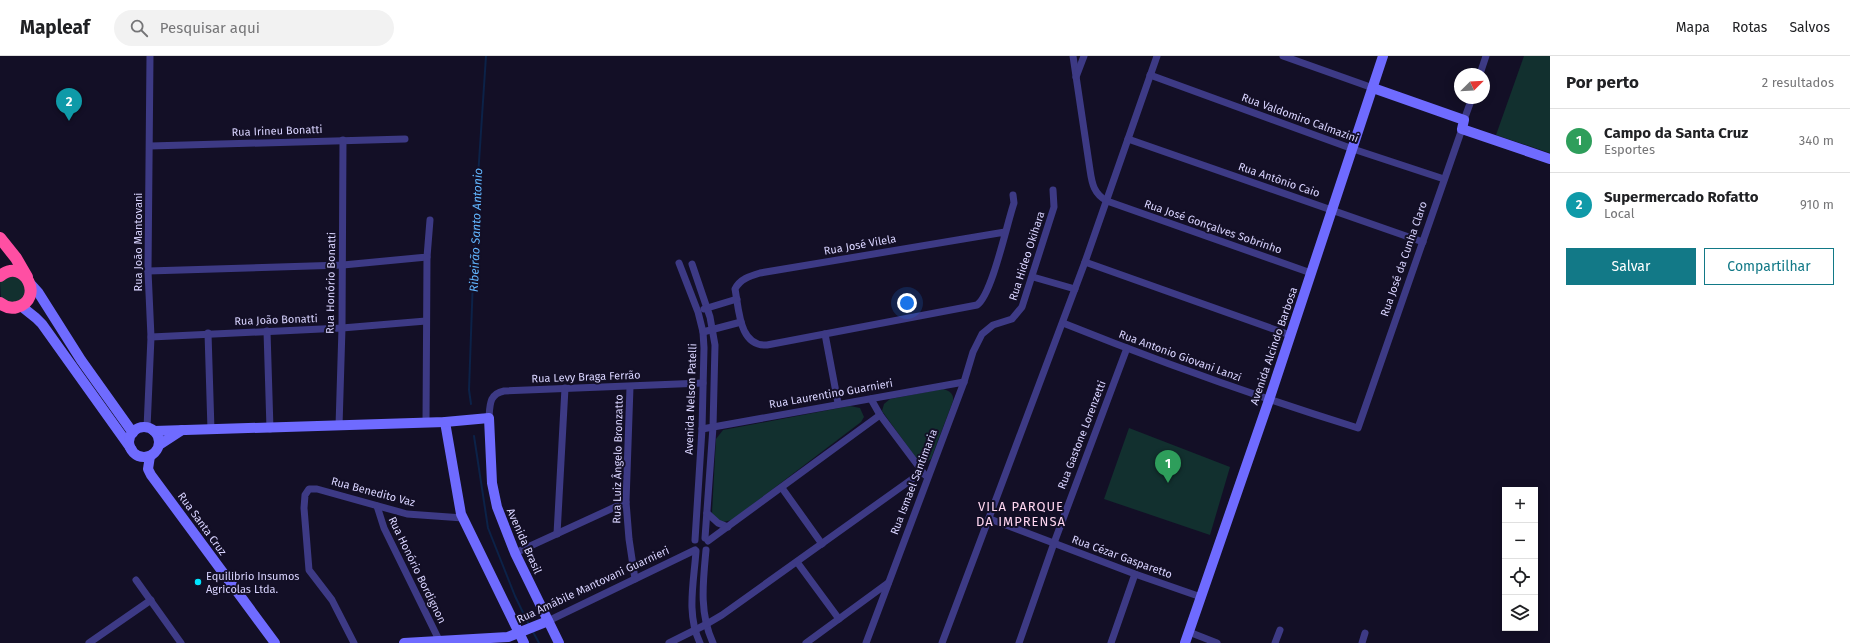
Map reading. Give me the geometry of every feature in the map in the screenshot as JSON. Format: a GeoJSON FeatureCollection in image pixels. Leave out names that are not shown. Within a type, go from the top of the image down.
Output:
{"type":"FeatureCollection","features":[{"type":"Feature","properties":{"kind":"highway"},"geometry":{"type":"LineString","coordinates":[[0,238],[16,258],[29,282],[31,293],[25,303],[21,306],[9,308],[0,303]]}},
{"type":"Feature","properties":{"kind":"highway"},"geometry":{"type":"LineString","coordinates":[[0,276],[8,272],[17,272],[26,277],[29,282]]}},
{"type":"Feature","properties":{"kind":"main road","name":"Avenida Alcindo Barbosa"},"geometry":{"type":"LineString","coordinates":[[1185,643],[1312,273],[1383,56]]}},
{"type":"Feature","properties":{"kind":"main road"},"geometry":{"type":"LineString","coordinates":[[1373,88],[1550,159]]}},
{"type":"Feature","properties":{"kind":"main road"},"geometry":{"type":"LineString","coordinates":[[29,282],[38,292],[81,360],[133,433]]}},
{"type":"Feature","properties":{"kind":"main road"},"geometry":{"type":"LineString","coordinates":[[21,306],[36,318],[132,450],[138,455],[150,456],[156,451],[159,445],[182,430]]}},
{"type":"Feature","properties":{"kind":"main road"},"geometry":{"type":"LineString","coordinates":[[98,403],[107,396]]}},
{"type":"Feature","properties":{"kind":"main road"},"geometry":{"type":"LineString","coordinates":[[132,450],[130,441],[133,433],[140,428],[150,430],[211,430],[445,422],[489,418]]}},
{"type":"Feature","properties":{"kind":"main road","name":"Avenida Brasil"},"geometry":{"type":"LineString","coordinates":[[489,418],[494,496],[501,521],[547,622],[559,643]]}},
{"type":"Feature","properties":{"kind":"main road"},"geometry":{"type":"LineString","coordinates":[[445,422],[463,518],[522,632],[524,643]]}},
{"type":"Feature","properties":{"kind":"main road"},"geometry":{"type":"LineString","coordinates":[[150,430],[157,435],[159,445]]}},
{"type":"Feature","properties":{"kind":"main road","name":"Rua Santa Cruz"},"geometry":{"type":"LineString","coordinates":[[150,456],[148,469],[151,475],[275,643]]}},
{"type":"Feature","properties":{"kind":"main road","name":"Rua Amábile Mantovani Guarnieri"},"geometry":{"type":"LineString","coordinates":[[404,643],[440,642],[508,636],[547,622]]}},
{"type":"Feature","properties":{"kind":"street","name":"Rua João Mantovani"},"geometry":{"type":"LineString","coordinates":[[150,56],[148,271],[151,337],[150,430]]}},
{"type":"Feature","properties":{"kind":"street"},"geometry":{"type":"LineString","coordinates":[[1073,56],[1092,179],[1096,193],[1107,201]]}},
{"type":"Feature","properties":{"kind":"street"},"geometry":{"type":"LineString","coordinates":[[1076,77],[1084,56]]}},
{"type":"Feature","properties":{"kind":"street"},"geometry":{"type":"LineString","coordinates":[[942,643],[1086,262],[1157,56]]}},
{"type":"Feature","properties":{"kind":"street"},"geometry":{"type":"LineString","coordinates":[[1283,56],[1373,88]]}},
{"type":"Feature","properties":{"kind":"street"},"geometry":{"type":"LineString","coordinates":[[1482,68],[1485,56]]}},
{"type":"Feature","properties":{"kind":"street","name":"Rua Valdomiro Calmazini"},"geometry":{"type":"LineString","coordinates":[[1150,75],[1353,149],[1444,179]]}},
{"type":"Feature","properties":{"kind":"street","name":"Rua José da Cunha Claro"},"geometry":{"type":"LineString","coordinates":[[1358,428],[1470,104]]}},
{"type":"Feature","properties":{"kind":"street","name":"Rua Irineu Bonatti"},"geometry":{"type":"LineString","coordinates":[[150,146],[405,139]]}},
{"type":"Feature","properties":{"kind":"street","name":"Rua Antônio Caio"},"geometry":{"type":"LineString","coordinates":[[1128,139],[1423,242]]}},
{"type":"Feature","properties":{"kind":"street","name":"Rua Honório Bonatti"},"geometry":{"type":"LineString","coordinates":[[339,426],[343,265],[343,140]]}},
{"type":"Feature","properties":{"kind":"street","name":"Rua Hideo Okihara"},"geometry":{"type":"LineString","coordinates":[[985,330],[1012,319],[1018,314],[1025,300],[1054,207],[1053,190]]}},
{"type":"Feature","properties":{"kind":"street"},"geometry":{"type":"LineString","coordinates":[[698,312],[737,299],[741,322],[748,337],[757,344],[767,345],[974,306],[982,301],[986,293],[1014,203],[1013,195]]}},
{"type":"Feature","properties":{"kind":"street","name":"Rua José Gonçalves Sobrinho"},"geometry":{"type":"LineString","coordinates":[[1107,201],[1312,273]]}},
{"type":"Feature","properties":{"kind":"street"},"geometry":{"type":"LineString","coordinates":[[426,422],[427,258],[430,220]]}},
{"type":"Feature","properties":{"kind":"street","name":"Rua José Vilela"},"geometry":{"type":"LineString","coordinates":[[737,299],[735,289],[737,286],[745,278],[760,273],[1005,232]]}},
{"type":"Feature","properties":{"kind":"street"},"geometry":{"type":"LineString","coordinates":[[148,271],[343,265],[427,258]]}},
{"type":"Feature","properties":{"kind":"street"},"geometry":{"type":"LineString","coordinates":[[1086,262],[1290,335]]}},
{"type":"Feature","properties":{"kind":"street","name":"Avenida Nelson Patelli"},"geometry":{"type":"LineString","coordinates":[[679,263],[698,312],[703,332],[704,363],[702,429],[695,540]]}},
{"type":"Feature","properties":{"kind":"street","name":"Avenida Nelson Patelli"},"geometry":{"type":"LineString","coordinates":[[692,264],[708,308],[715,345],[713,427],[706,539]]}},
{"type":"Feature","properties":{"kind":"street"},"geometry":{"type":"LineString","coordinates":[[1033,277],[1075,289]]}},
{"type":"Feature","properties":{"kind":"street","name":"Rua João Bonatti"},"geometry":{"type":"LineString","coordinates":[[151,337],[208,333],[342,328],[426,321]]}},
{"type":"Feature","properties":{"kind":"street"},"geometry":{"type":"LineString","coordinates":[[703,332],[713,328],[741,322]]}},
{"type":"Feature","properties":{"kind":"street","name":"Rua Antonio Giovani Lanzi"},"geometry":{"type":"LineString","coordinates":[[1063,323],[1269,400],[1358,428]]}},
{"type":"Feature","properties":{"kind":"street","name":"Rua Ismael Santimaria"},"geometry":{"type":"LineString","coordinates":[[866,643],[964,382],[972,352],[985,330]]}},
{"type":"Feature","properties":{"kind":"street"},"geometry":{"type":"LineString","coordinates":[[266,331],[270,428]]}},
{"type":"Feature","properties":{"kind":"street"},"geometry":{"type":"LineString","coordinates":[[208,333],[211,430]]}},
{"type":"Feature","properties":{"kind":"street"},"geometry":{"type":"LineString","coordinates":[[825,334],[838,403]]}},
{"type":"Feature","properties":{"kind":"street","name":"Rua Gastone Lorenzetti"},"geometry":{"type":"LineString","coordinates":[[1020,643],[1054,543],[1127,348]]}},
{"type":"Feature","properties":{"kind":"street","name":"Rua Laurentino Guarnieri"},"geometry":{"type":"LineString","coordinates":[[702,429],[838,403],[871,399],[964,382]]}},
{"type":"Feature","properties":{"kind":"street","name":"Rua Levy Braga Ferrão"},"geometry":{"type":"LineString","coordinates":[[489,418],[492,396],[498,392],[703,383]]}},
{"type":"Feature","properties":{"kind":"street","name":"Rua Luiz Ângelo Bronzatto"},"geometry":{"type":"LineString","coordinates":[[630,387],[626,502],[629,539],[635,579]]}},
{"type":"Feature","properties":{"kind":"street"},"geometry":{"type":"LineString","coordinates":[[557,534],[564,388]]}},
{"type":"Feature","properties":{"kind":"street"},"geometry":{"type":"LineString","coordinates":[[871,399],[880,415],[927,479]]}},
{"type":"Feature","properties":{"kind":"street"},"geometry":{"type":"LineString","coordinates":[[700,643],[694,630],[691,611],[696,551],[693,545],[695,540],[700,537],[706,539],[728,527],[880,415]]}},
{"type":"Feature","properties":{"kind":"street"},"geometry":{"type":"LineString","coordinates":[[669,643],[705,625],[797,562],[922,472]]}},
{"type":"Feature","properties":{"kind":"street"},"geometry":{"type":"LineString","coordinates":[[782,488],[822,544]]}},
{"type":"Feature","properties":{"kind":"street","name":"Rua Benedito Vaz"},"geometry":{"type":"LineString","coordinates":[[354,643],[332,600],[309,570],[304,508],[305,495],[309,489],[317,489],[413,515],[463,518]]}},
{"type":"Feature","properties":{"kind":"street"},"geometry":{"type":"LineString","coordinates":[[515,553],[626,502]]}},
{"type":"Feature","properties":{"kind":"street","name":"Rua Honório Bordignon"},"geometry":{"type":"LineString","coordinates":[[377,506],[384,528],[440,642]]}},
{"type":"Feature","properties":{"kind":"street"},"geometry":{"type":"LineString","coordinates":[[707,513],[718,523],[728,527]]}},
{"type":"Feature","properties":{"kind":"street","name":"Rua Cézar Gasparetto"},"geometry":{"type":"LineString","coordinates":[[990,519],[1135,574],[1201,597]]}},
{"type":"Feature","properties":{"kind":"street"},"geometry":{"type":"LineString","coordinates":[[706,539],[708,547],[706,550],[703,593],[705,625],[713,643]]}},
{"type":"Feature","properties":{"kind":"street"},"geometry":{"type":"LineString","coordinates":[[696,551],[702,552],[706,550]]}},
{"type":"Feature","properties":{"kind":"street","name":"Rua Amábile Mantovani Guarnieri"},"geometry":{"type":"LineString","coordinates":[[547,622],[696,551]]}},
{"type":"Feature","properties":{"kind":"street"},"geometry":{"type":"LineString","coordinates":[[797,562],[839,619]]}},
{"type":"Feature","properties":{"kind":"street"},"geometry":{"type":"LineString","coordinates":[[1111,643],[1135,574]]}},
{"type":"Feature","properties":{"kind":"street"},"geometry":{"type":"LineString","coordinates":[[136,580],[181,643]]}},
{"type":"Feature","properties":{"kind":"street"},"geometry":{"type":"LineString","coordinates":[[806,643],[888,584]]}},
{"type":"Feature","properties":{"kind":"street"},"geometry":{"type":"LineString","coordinates":[[89,643],[151,600]]}},
{"type":"Feature","properties":{"kind":"street"},"geometry":{"type":"LineString","coordinates":[[1275,643],[1280,630]]}},
{"type":"Feature","properties":{"kind":"street"},"geometry":{"type":"LineString","coordinates":[[1189,632],[1217,643]]}},
{"type":"Feature","properties":{"kind":"street"},"geometry":{"type":"LineString","coordinates":[[1362,643],[1365,633]]}},
{"type":"Feature","properties":{"kind":"green space"},"geometry":{"type":"Polygon","coordinates":[[[1524,56],[1550,56],[1550,153],[1496,135],[1524,56]]]}},
{"type":"Feature","properties":{"kind":"green space"},"geometry":{"type":"Polygon","coordinates":[[[14,275],[25,282],[26,296],[14,304],[1,298],[0,282],[14,275]]]}},
{"type":"Feature","properties":{"kind":"green space"},"geometry":{"type":"Polygon","coordinates":[[[943,389],[951,393],[953,396],[953,401],[931,459],[925,463],[919,462],[882,411],[884,404],[890,399],[943,389]]]}},
{"type":"Feature","properties":{"kind":"green space"},"geometry":{"type":"Polygon","coordinates":[[[850,406],[860,408],[864,417],[861,422],[732,520],[719,523],[712,513],[716,439],[723,430],[850,406]]]}},
{"type":"Feature","properties":{"kind":"green space"},"geometry":{"type":"Polygon","coordinates":[[[1129,428],[1230,467],[1210,535],[1104,499],[1129,428]]]}},
{"type":"Feature","properties":{"kind":"waterway","name":"Ribeirão Santo Antonio"},"geometry":{"type":"LineString","coordinates":[[471,404],[469,390],[475,222],[486,56]]}},
{"type":"Feature","properties":{"kind":"waterway","name":"Ribeirão Santo Antonio"},"geometry":{"type":"LineString","coordinates":[[474,436],[488,528],[515,596],[529,625]]}},
{"type":"Feature","properties":{"kind":"waterway","name":"Ribeirão Santo Antonio"},"geometry":{"type":"LineString","coordinates":[[532,630],[539,643]]}},
{"type":"Feature","properties":{"kind":"place","name":"Supermercado Rofatto"},"geometry":{"type":"Point","coordinates":[69,121]}},
{"type":"Feature","properties":{"kind":"place","name":"Campo da Santa Cruz"},"geometry":{"type":"Point","coordinates":[1168,483]}},
{"type":"Feature","properties":{"kind":"place","name":"Equilibrio Insumos Agricolas Ltda."},"geometry":{"type":"Point","coordinates":[198,582]}},
{"type":"Feature","properties":{"kind":"district","name":"VILA PARQUE DA IMPRENSA"},"geometry":{"type":"Point","coordinates":[1021,514]}}]}
